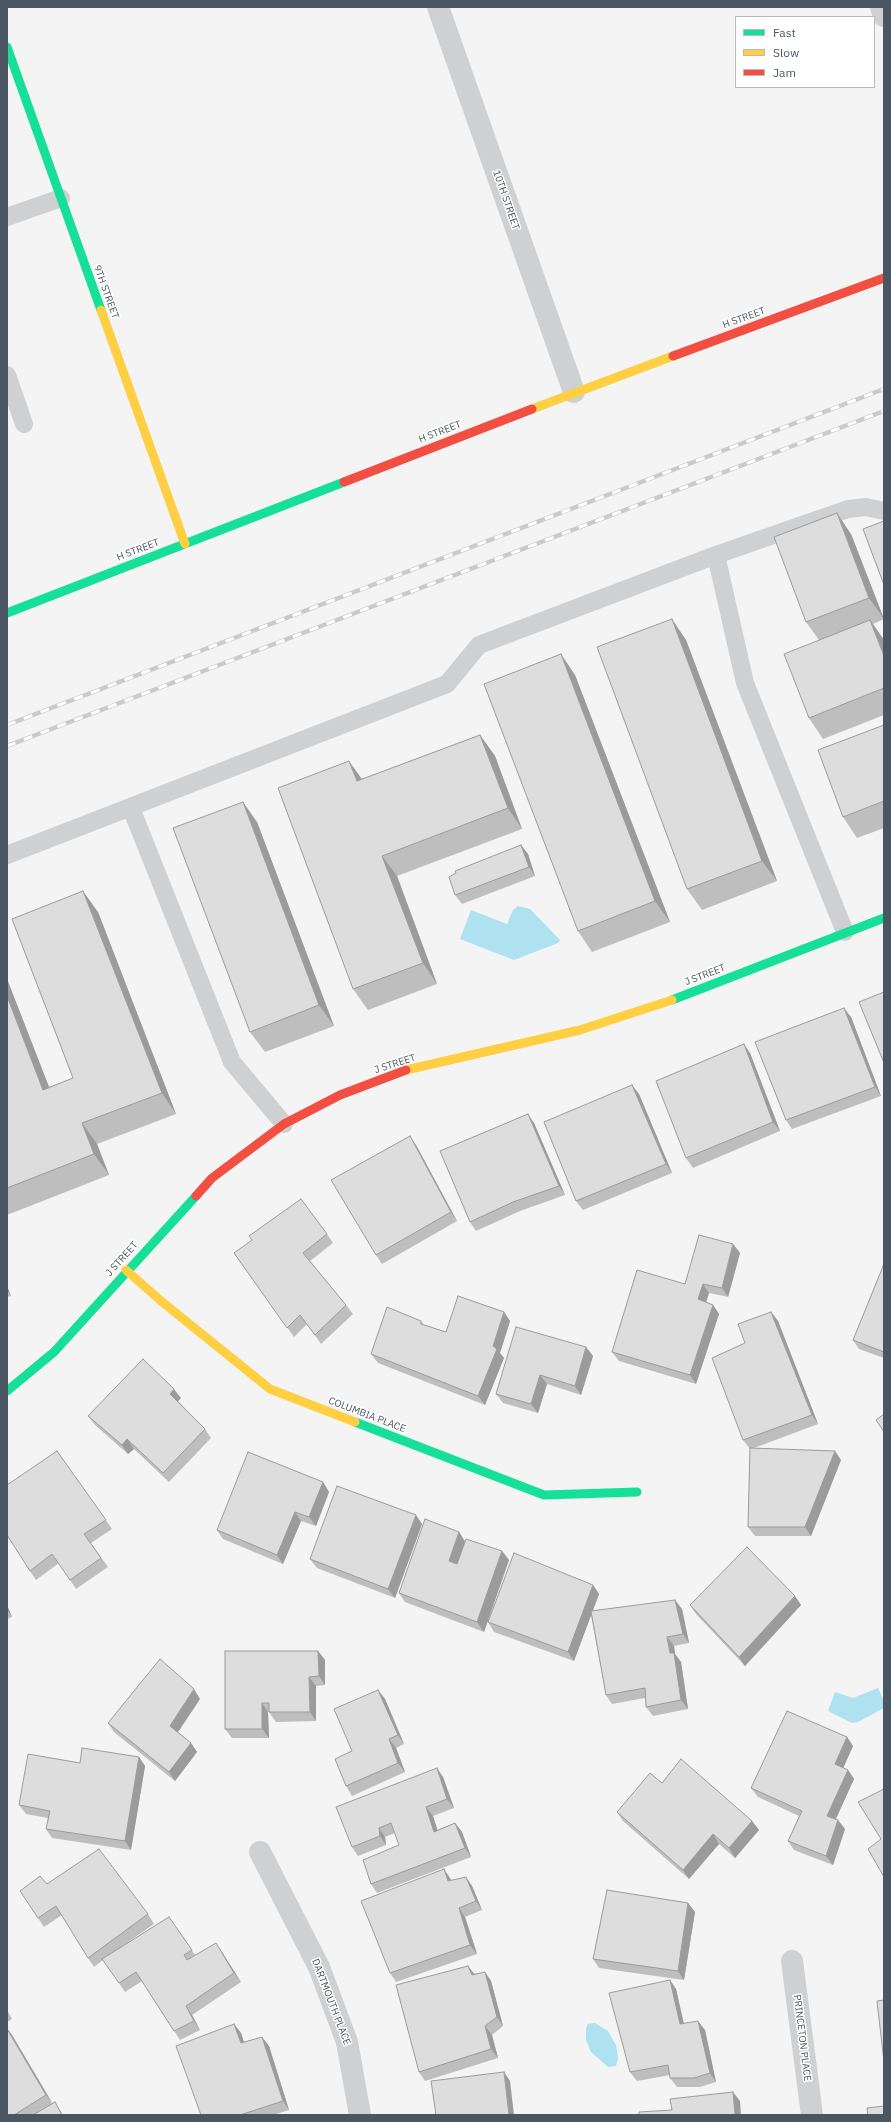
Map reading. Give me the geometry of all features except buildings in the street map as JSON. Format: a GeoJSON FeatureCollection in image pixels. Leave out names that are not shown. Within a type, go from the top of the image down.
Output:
{"type":"FeatureCollection","features":[{"type":"Feature","properties":{"kind":"street","name":"10TH STREET"},"geometry":{"type":"LineString","coordinates":[[438,7],[574,392]]}},
{"type":"Feature","properties":{"kind":"street"},"geometry":{"type":"LineString","coordinates":[[881,7],[884,16]]}},
{"type":"Feature","properties":{"kind":"street","name":"9TH STREET"},"geometry":{"type":"LineString","coordinates":[[7,47],[185,544]]}},
{"type":"Feature","properties":{"kind":"street","name":"H STREET"},"geometry":{"type":"LineString","coordinates":[[7,613],[574,392],[884,278]]}},
{"type":"Feature","properties":{"kind":"street","name":"J STREET"},"geometry":{"type":"LineString","coordinates":[[7,1391],[54,1352],[126,1270],[212,1178],[284,1124],[340,1095],[402,1071],[580,1030],[638,1012],[884,918]]}},
{"type":"Feature","properties":{"kind":"street","name":"COLUMBIA PLACE"},"geometry":{"type":"LineString","coordinates":[[126,1270],[161,1301],[270,1389],[544,1495],[637,1492]]}},
{"type":"Feature","properties":{"kind":"street","name":"DARTMOUTH PLACE"},"geometry":{"type":"LineString","coordinates":[[260,1852],[319,1967],[348,2042],[360,2115]]}},
{"type":"Feature","properties":{"kind":"street","name":"PRINCETON PLACE"},"geometry":{"type":"LineString","coordinates":[[792,1961],[812,2115]]}},
{"type":"Feature","properties":{"kind":"lane"},"geometry":{"type":"LineString","coordinates":[[7,217],[61,198]]}},
{"type":"Feature","properties":{"kind":"lane"},"geometry":{"type":"LineString","coordinates":[[7,375],[24,424]]}},
{"type":"Feature","properties":{"kind":"lane"},"geometry":{"type":"LineString","coordinates":[[7,855],[447,684],[479,645],[716,555],[848,509],[866,507],[884,511]]}},
{"type":"Feature","properties":{"kind":"lane"},"geometry":{"type":"LineString","coordinates":[[716,555],[745,683],[845,932]]}},
{"type":"Feature","properties":{"kind":"lane"},"geometry":{"type":"LineString","coordinates":[[131,808],[232,1062],[284,1124]]}},
{"type":"Feature","properties":{"kind":"water"},"geometry":{"type":"Polygon","coordinates":[[[518,906],[530,909],[560,940],[558,943],[514,960],[460,939],[471,910],[507,924],[513,910],[518,906]]]}},
{"type":"Feature","properties":{"kind":"water"},"geometry":{"type":"Polygon","coordinates":[[[878,1688],[884,1701],[884,1708],[858,1722],[852,1723],[828,1711],[835,1692],[853,1698],[878,1688]]]}},
{"type":"Feature","properties":{"kind":"water"},"geometry":{"type":"Polygon","coordinates":[[[595,2023],[608,2031],[616,2045],[618,2058],[616,2066],[608,2067],[591,2052],[586,2040],[586,2029],[588,2024],[595,2023]]]}},
{"type":"Feature","properties":{"kind":"railway"},"geometry":{"type":"LineString","coordinates":[[7,725],[884,389]]}},
{"type":"Feature","properties":{"kind":"railway"},"geometry":{"type":"LineString","coordinates":[[7,746],[884,411]]}},
{"type":"Feature","properties":{"kind":"traffic: fast"},"geometry":{"type":"LineString","coordinates":[[7,47],[101,310]]}},
{"type":"Feature","properties":{"kind":"traffic: fast"},"geometry":{"type":"LineString","coordinates":[[7,613],[344,482]]}},
{"type":"Feature","properties":{"kind":"traffic: fast"},"geometry":{"type":"LineString","coordinates":[[672,1000],[884,918]]}},
{"type":"Feature","properties":{"kind":"traffic: fast"},"geometry":{"type":"LineString","coordinates":[[7,1391],[54,1352],[196,1196]]}},
{"type":"Feature","properties":{"kind":"traffic: fast"},"geometry":{"type":"LineString","coordinates":[[355,1422],[544,1495],[637,1492]]}},
{"type":"Feature","properties":{"kind":"traffic: slow"},"geometry":{"type":"LineString","coordinates":[[101,310],[185,544]]}},
{"type":"Feature","properties":{"kind":"traffic: slow"},"geometry":{"type":"LineString","coordinates":[[532,409],[673,356]]}},
{"type":"Feature","properties":{"kind":"traffic: slow"},"geometry":{"type":"LineString","coordinates":[[406,1070],[580,1030],[672,1000]]}},
{"type":"Feature","properties":{"kind":"traffic: slow"},"geometry":{"type":"LineString","coordinates":[[126,1270],[161,1301],[270,1389],[355,1422]]}},
{"type":"Feature","properties":{"kind":"traffic: jam"},"geometry":{"type":"LineString","coordinates":[[673,356],[884,278]]}},
{"type":"Feature","properties":{"kind":"traffic: jam"},"geometry":{"type":"LineString","coordinates":[[344,482],[532,409]]}},
{"type":"Feature","properties":{"kind":"traffic: jam"},"geometry":{"type":"LineString","coordinates":[[196,1196],[212,1178],[284,1124],[340,1095],[406,1070]]}}]}
